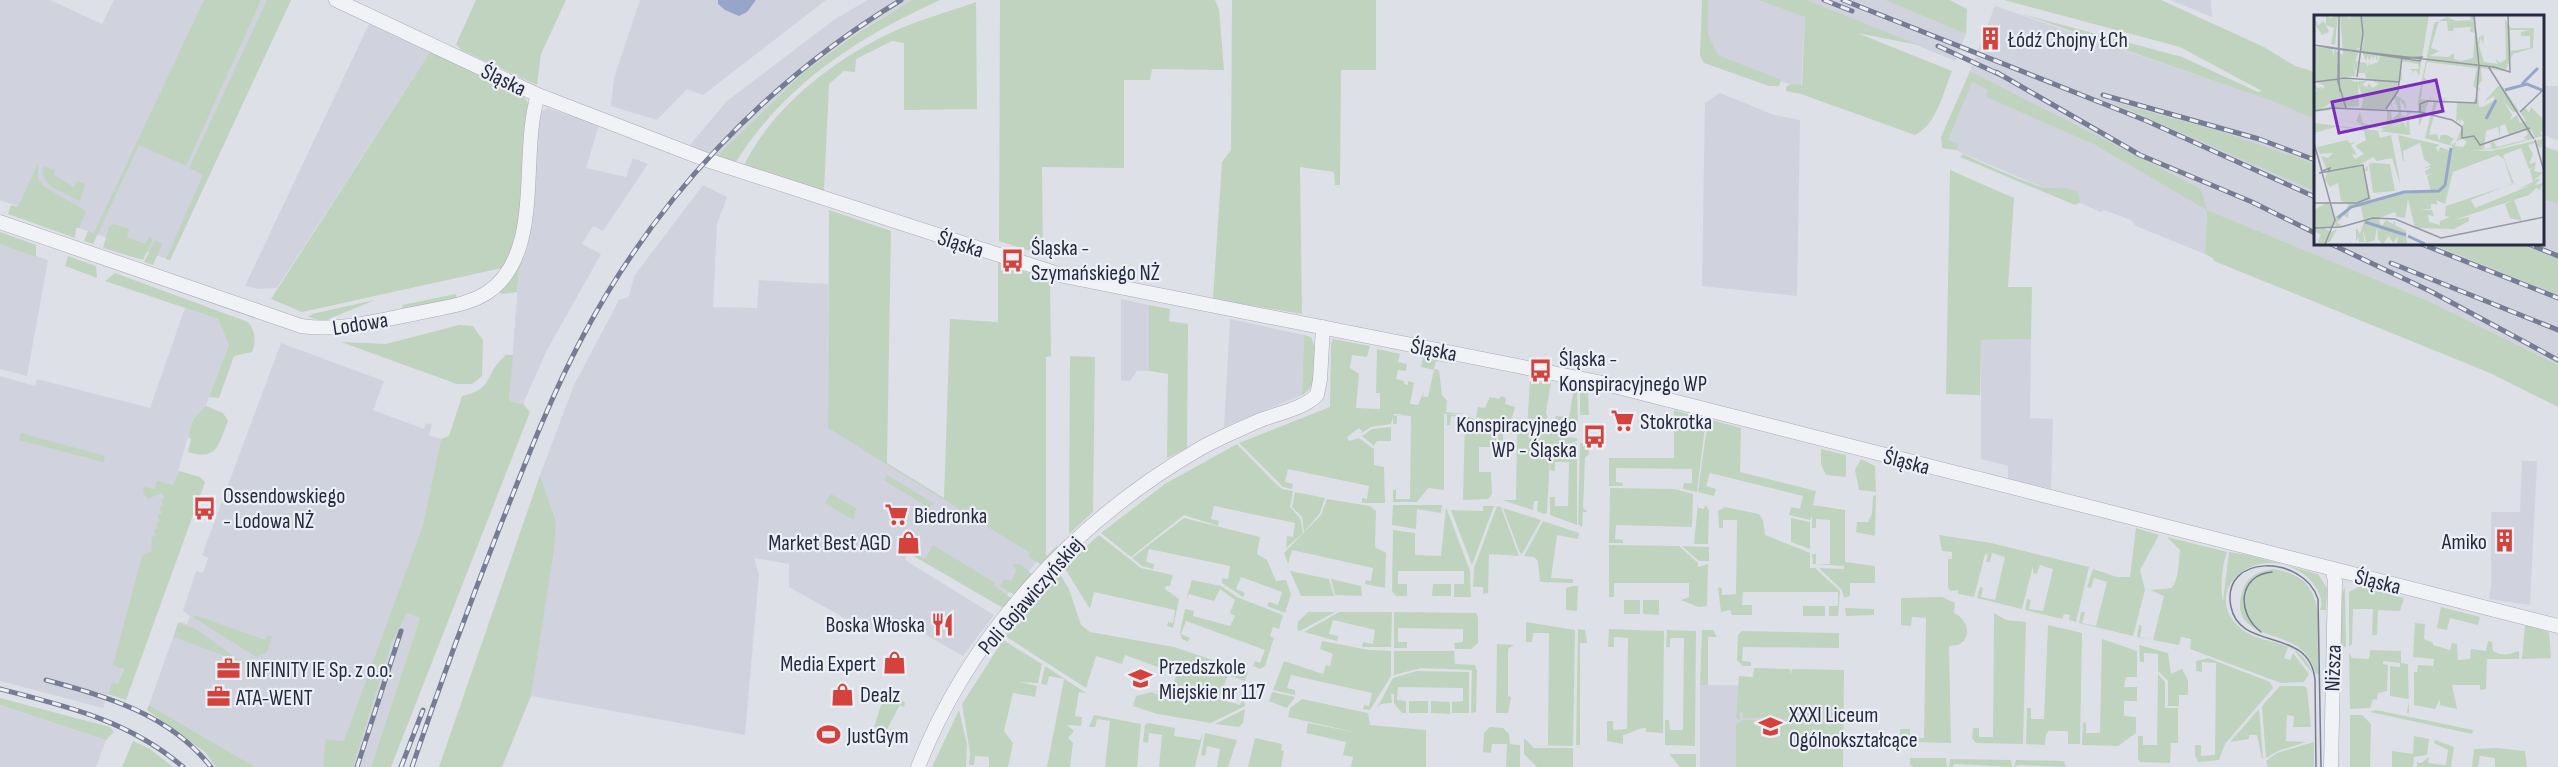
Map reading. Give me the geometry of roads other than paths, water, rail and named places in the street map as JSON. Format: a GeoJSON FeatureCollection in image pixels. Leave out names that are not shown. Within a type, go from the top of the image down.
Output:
{"type":"FeatureCollection","features":[{"type":"Feature","properties":{"kind":"street","name":"Śląska"},"geometry":{"type":"LineString","coordinates":[[336,0],[538,95],[736,170],[1064,276],[1598,382],[2558,626]]}},
{"type":"Feature","properties":{"kind":"street","name":"Lodowa"},"geometry":{"type":"LineString","coordinates":[[0,222],[301,326],[336,329],[450,306],[487,293],[506,273],[518,252],[524,229],[530,131],[538,95]]}},
{"type":"Feature","properties":{"kind":"street","name":"Poli Gojawiczyńskiej"},"geometry":{"type":"LineString","coordinates":[[918,767],[937,724],[977,654],[1031,586],[1067,548],[1093,524],[1169,467],[1243,428],[1305,403],[1317,395],[1323,327]]}},
{"type":"Feature","properties":{"kind":"street","name":"Niższa"},"geometry":{"type":"LineString","coordinates":[[2331,767],[2330,695],[2335,582],[2333,570]]}},
{"type":"Feature","properties":{"kind":"water"},"geometry":{"type":"Polygon","coordinates":[[[718,0],[756,0],[747,12],[739,16],[725,10],[718,4],[718,0]]]}},
{"type":"Feature","properties":{"kind":"tram line"},"geometry":{"type":"LineString","coordinates":[[2316,767],[2315,680],[2310,663],[2301,652],[2289,645],[2247,630],[2237,621],[2231,607],[2231,589],[2238,577],[2250,569],[2265,566],[2281,568],[2297,574],[2310,584],[2318,599],[2321,767]]}},
{"type":"Feature","properties":{"kind":"tram line"},"geometry":{"type":"LineString","coordinates":[[2261,632],[2247,615],[2244,596],[2252,580],[2272,572]]}},
{"type":"Feature","properties":{"kind":"railway"},"geometry":{"type":"LineString","coordinates":[[412,767],[476,588],[538,431],[571,359],[612,285],[680,190],[719,147],[805,67],[852,32],[901,0]]}},
{"type":"Feature","properties":{"kind":"railway"},"geometry":{"type":"LineString","coordinates":[[1824,0],[1852,11]]}},
{"type":"Feature","properties":{"kind":"railway"},"geometry":{"type":"LineString","coordinates":[[1843,0],[2147,121],[2314,197]]}},
{"type":"Feature","properties":{"kind":"railway"},"geometry":{"type":"LineString","coordinates":[[1938,46],[2003,76]]}},
{"type":"Feature","properties":{"kind":"railway"},"geometry":{"type":"LineString","coordinates":[[1996,72],[2140,155],[2252,202],[2314,233]]}},
{"type":"Feature","properties":{"kind":"railway"},"geometry":{"type":"LineString","coordinates":[[2103,95],[2259,139],[2314,160]]}},
{"type":"Feature","properties":{"kind":"railway"},"geometry":{"type":"LineString","coordinates":[[2331,244],[2432,292],[2558,360]]}},
{"type":"Feature","properties":{"kind":"railway"},"geometry":{"type":"LineString","coordinates":[[2422,244],[2558,298]]}},
{"type":"Feature","properties":{"kind":"railway"},"geometry":{"type":"LineString","coordinates":[[2528,244],[2558,256]]}},
{"type":"Feature","properties":{"kind":"railway"},"geometry":{"type":"LineString","coordinates":[[2391,263],[2558,330]]}},
{"type":"Feature","properties":{"kind":"railway"},"geometry":{"type":"LineString","coordinates":[[357,767],[401,631]]}},
{"type":"Feature","properties":{"kind":"railway"},"geometry":{"type":"LineString","coordinates":[[46,680],[114,701],[157,721],[176,733],[211,767]]}},
{"type":"Feature","properties":{"kind":"railway"},"geometry":{"type":"LineString","coordinates":[[0,689],[96,717],[141,738],[163,751],[183,767]]}},
{"type":"Feature","properties":{"kind":"railway"},"geometry":{"type":"LineString","coordinates":[[401,767],[423,710]]}},
{"type":"Feature","properties":{"kind":"place","name":"Łódź Chojny ŁCh"},"geometry":{"type":"Point","coordinates":[1990,39]}},
{"type":"Feature","properties":{"kind":"place","name":"Śląska - Szymańskiego NŻ"},"geometry":{"type":"Point","coordinates":[1013,260]}},
{"type":"Feature","properties":{"kind":"place","name":"Śląska - Konspiracyjnego WP"},"geometry":{"type":"Point","coordinates":[1541,371]}},
{"type":"Feature","properties":{"kind":"place","name":"Stokrotka"},"geometry":{"type":"Point","coordinates":[1622,421]}},
{"type":"Feature","properties":{"kind":"place","name":"Konspiracyjnego WP - Śląska"},"geometry":{"type":"Point","coordinates":[1595,437]}},
{"type":"Feature","properties":{"kind":"place","name":"Ossendowskiego - Lodowa NŻ"},"geometry":{"type":"Point","coordinates":[205,508]}},
{"type":"Feature","properties":{"kind":"place","name":"Biedronka"},"geometry":{"type":"Point","coordinates":[896,515]}},
{"type":"Feature","properties":{"kind":"place","name":"Amiko"},"geometry":{"type":"Point","coordinates":[2505,541]}},
{"type":"Feature","properties":{"kind":"place","name":"Market Best AGD"},"geometry":{"type":"Point","coordinates":[909,542]}},
{"type":"Feature","properties":{"kind":"place","name":"Boska Włoska"},"geometry":{"type":"Point","coordinates":[943,624]}},
{"type":"Feature","properties":{"kind":"place","name":"Media Expert"},"geometry":{"type":"Point","coordinates":[894,663]}},
{"type":"Feature","properties":{"kind":"place","name":"INFINITY IE Sp. z o.o."},"geometry":{"type":"Point","coordinates":[228,669]}},
{"type":"Feature","properties":{"kind":"place","name":"Przedszkole Miejskie nr 117"},"geometry":{"type":"Point","coordinates":[1141,679]}},
{"type":"Feature","properties":{"kind":"place","name":"Dealz"},"geometry":{"type":"Point","coordinates":[842,694]}},
{"type":"Feature","properties":{"kind":"place","name":"ATA-WENT"},"geometry":{"type":"Point","coordinates":[218,697]}},
{"type":"Feature","properties":{"kind":"place","name":"XXXI Liceum Ogólnokształcące"},"geometry":{"type":"Point","coordinates":[1771,727]}},
{"type":"Feature","properties":{"kind":"place","name":"JustGym"},"geometry":{"type":"Point","coordinates":[829,735]}}]}
